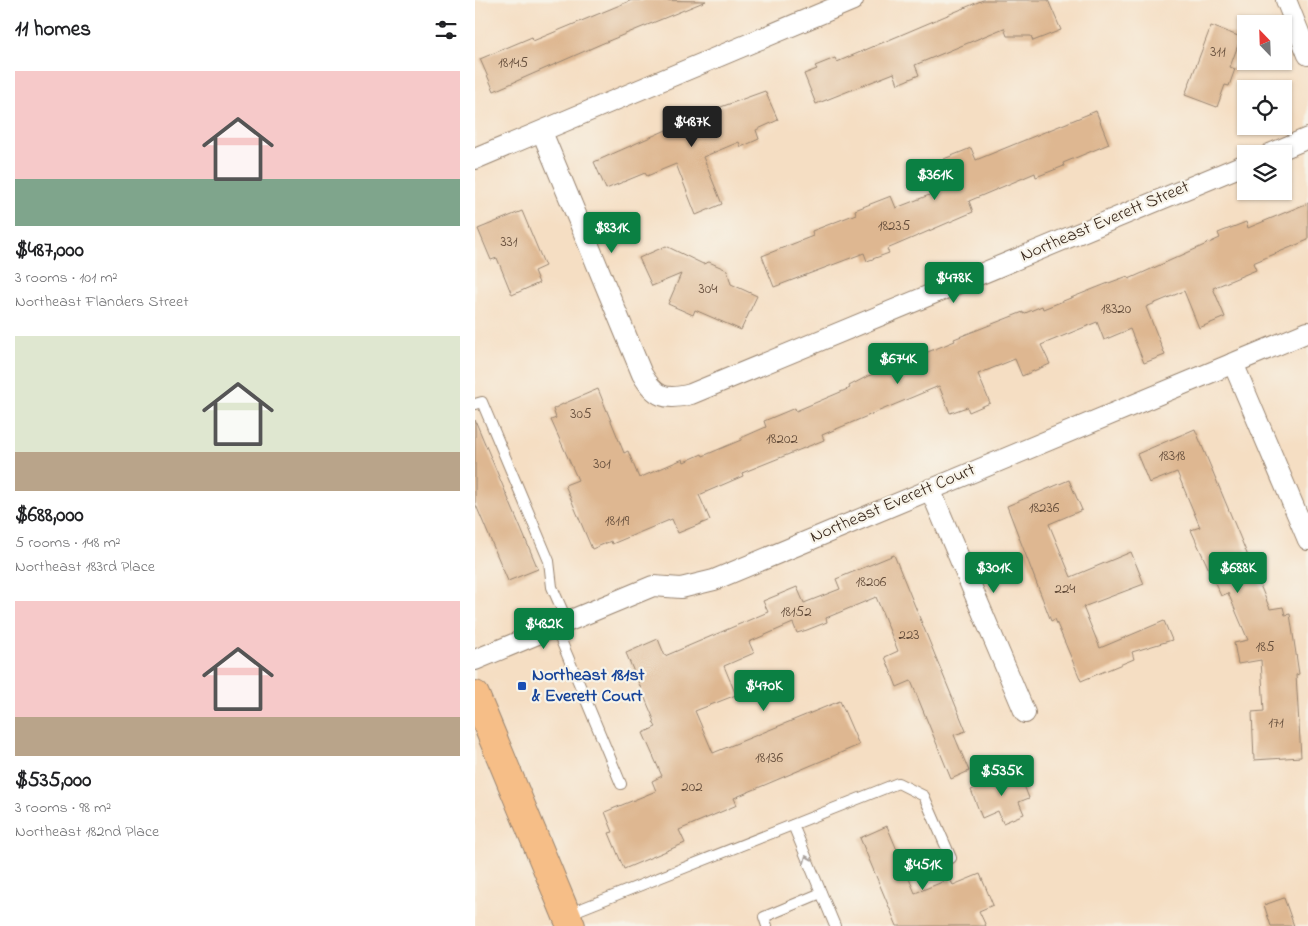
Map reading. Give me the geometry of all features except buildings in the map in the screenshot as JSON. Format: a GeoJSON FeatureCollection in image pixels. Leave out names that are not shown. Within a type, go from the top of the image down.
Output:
{"type":"FeatureCollection","features":[{"type":"Feature","properties":{"kind":"main road"},"geometry":{"type":"LineString","coordinates":[[475,695],[569,920]]}},
{"type":"Feature","properties":{"kind":"street"},"geometry":{"type":"LineString","coordinates":[[475,159],[853,0]]}},
{"type":"Feature","properties":{"kind":"street"},"geometry":{"type":"LineString","coordinates":[[1286,0],[1308,55]]}},
{"type":"Feature","properties":{"kind":"street","name":"Northeast Everett Street"},"geometry":{"type":"LineString","coordinates":[[542,132],[642,374],[649,386],[657,394],[674,398],[691,394],[1237,168]]}},
{"type":"Feature","properties":{"kind":"street"},"geometry":{"type":"LineString","coordinates":[[1291,145],[1308,138]]}},
{"type":"Feature","properties":{"kind":"street","name":"Northeast Everett Court"},"geometry":{"type":"LineString","coordinates":[[475,660],[653,586],[681,588],[714,580],[1308,332]]}},
{"type":"Feature","properties":{"kind":"street"},"geometry":{"type":"LineString","coordinates":[[1233,363],[1308,540]]}},
{"type":"Feature","properties":{"kind":"street"},"geometry":{"type":"LineString","coordinates":[[930,489],[1025,713]]}},
{"type":"Feature","properties":{"kind":"lane"},"geometry":{"type":"LineString","coordinates":[[475,404],[482,402],[486,410],[549,561],[552,587],[561,624],[621,784]]}},
{"type":"Feature","properties":{"kind":"lane"},"geometry":{"type":"LineString","coordinates":[[569,920],[898,782],[924,796],[951,858]]}},
{"type":"Feature","properties":{"kind":"lane"},"geometry":{"type":"LineString","coordinates":[[793,825],[835,926]]}},
{"type":"Feature","properties":{"kind":"lane"},"geometry":{"type":"LineString","coordinates":[[767,926],[764,917],[821,892]]}},
{"type":"Feature","properties":{"kind":"place","name":"Northeast 181st & Everett Court"},"geometry":{"type":"Point","coordinates":[522,686]}}]}
